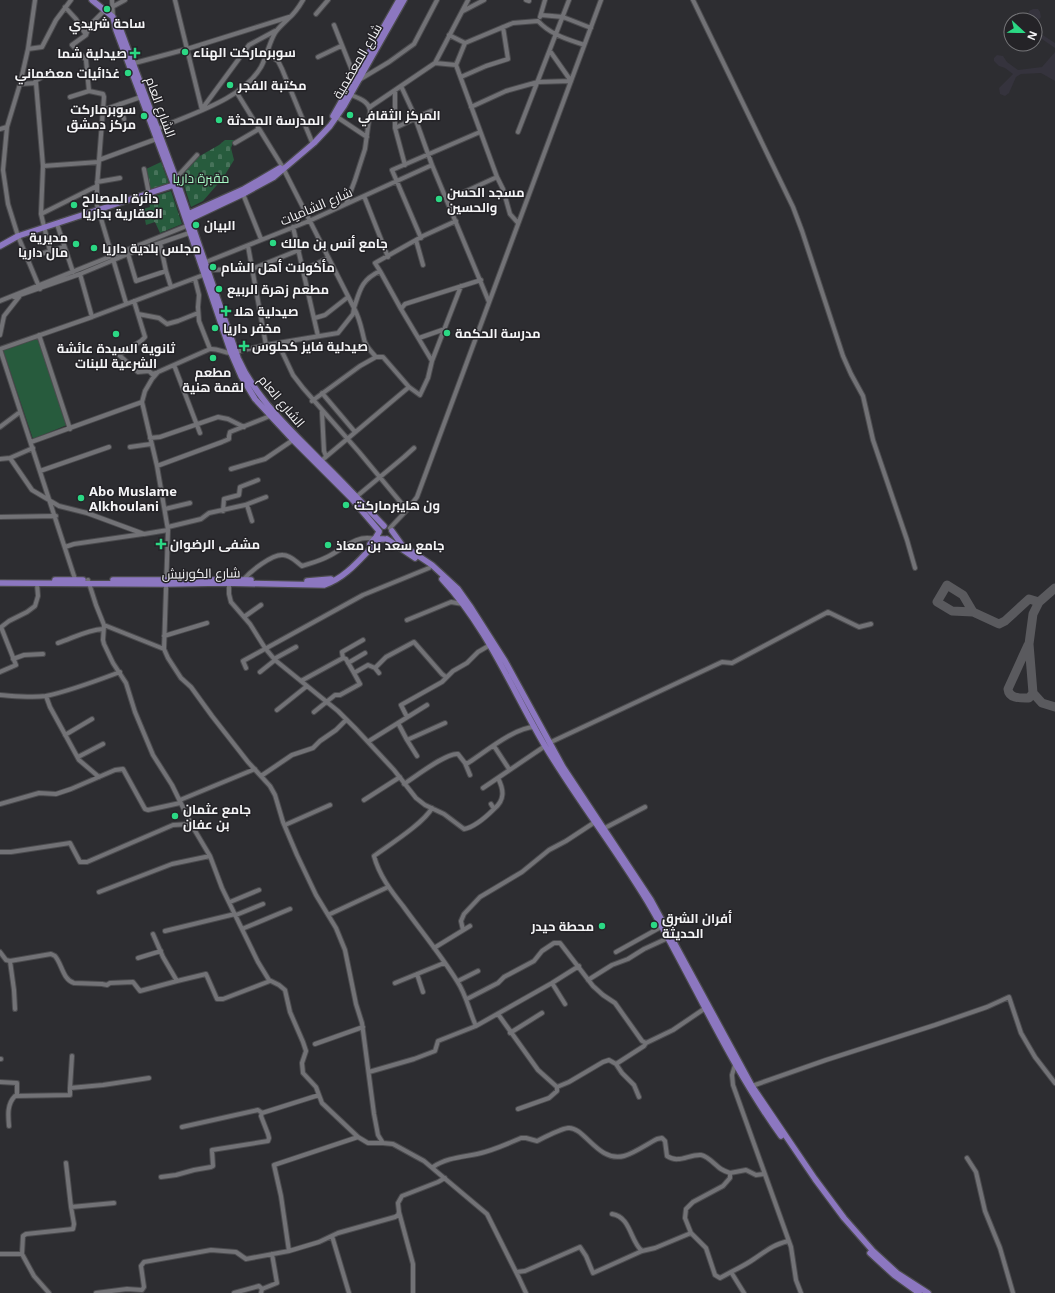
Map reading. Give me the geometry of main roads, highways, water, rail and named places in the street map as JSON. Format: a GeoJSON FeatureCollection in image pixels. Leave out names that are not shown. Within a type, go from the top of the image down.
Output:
{"type":"FeatureCollection","features":[{"type":"Feature","properties":{"kind":"main road","name":"الشارع العام"},"geometry":{"type":"LineString","coordinates":[[92,0],[113,17],[120,28],[176,183],[187,221],[206,262],[208,272]]}},
{"type":"Feature","properties":{"kind":"main road","name":"شارع المعضمية"},"geometry":{"type":"LineString","coordinates":[[357,79],[399,0]]}},
{"type":"Feature","properties":{"kind":"main road","name":"شارع المعضمية"},"geometry":{"type":"LineString","coordinates":[[187,221],[282,168],[314,143],[335,116],[404,0]]}},
{"type":"Feature","properties":{"kind":"main road"},"geometry":{"type":"LineString","coordinates":[[132,64],[141,97],[156,129]]}},
{"type":"Feature","properties":{"kind":"main road","name":"شارع المعضمية"},"geometry":{"type":"LineString","coordinates":[[187,221],[274,177],[282,168],[320,135],[335,116]]}},
{"type":"Feature","properties":{"kind":"main road"},"geometry":{"type":"LineString","coordinates":[[0,246],[18,236],[150,194],[176,183]]}},
{"type":"Feature","properties":{"kind":"main road","name":"الشارع العام"},"geometry":{"type":"LineString","coordinates":[[192,232],[208,272],[234,352],[237,368],[250,392],[293,440],[389,528],[402,545],[432,565],[458,589],[467,606]]}},
{"type":"Feature","properties":{"kind":"main road","name":"الشارع العام"},"geometry":{"type":"LineString","coordinates":[[234,352],[246,375],[261,397],[354,497],[379,531]]}},
{"type":"Feature","properties":{"kind":"main road"},"geometry":{"type":"LineString","coordinates":[[386,539],[391,535],[389,528],[381,528],[379,531],[380,536],[430,568],[455,592],[467,606],[501,654],[535,727],[654,909],[749,1089],[841,1220],[881,1265],[906,1285],[919,1293]]}},
{"type":"Feature","properties":{"kind":"main road","name":"شارع الكورنيش"},"geometry":{"type":"LineString","coordinates":[[166,582],[244,580],[310,581],[331,579],[342,572],[374,539],[379,531]]}},
{"type":"Feature","properties":{"kind":"main road","name":"شارع الكورنيش"},"geometry":{"type":"LineString","coordinates":[[0,580],[324,585],[331,583],[344,574],[380,539],[386,539]]}},
{"type":"Feature","properties":{"kind":"main road","name":"شارع الكورنيش"},"geometry":{"type":"LineString","coordinates":[[0,583],[37,584],[76,582]]}},
{"type":"Feature","properties":{"kind":"main road"},"geometry":{"type":"LineString","coordinates":[[467,606],[569,784],[595,822],[602,829]]}},
{"type":"Feature","properties":{"kind":"main road"},"geometry":{"type":"LineString","coordinates":[[654,909],[661,927],[692,980],[704,1009],[736,1064],[815,1179],[852,1228],[878,1256],[897,1273],[928,1293]]}},
{"type":"Feature","properties":{"kind":"place","name":"ساحة شريدي"},"geometry":{"type":"Point","coordinates":[107,9]}},
{"type":"Feature","properties":{"kind":"place","name":"سوبرماركت الهناء"},"geometry":{"type":"Point","coordinates":[185,52]}},
{"type":"Feature","properties":{"kind":"place","name":"صيدلية شما"},"geometry":{"type":"Point","coordinates":[135,53]}},
{"type":"Feature","properties":{"kind":"place","name":"غذائيات معضماني"},"geometry":{"type":"Point","coordinates":[128,73]}},
{"type":"Feature","properties":{"kind":"place","name":"مكتبة الفجر"},"geometry":{"type":"Point","coordinates":[230,85]}},
{"type":"Feature","properties":{"kind":"place","name":"المركز الثقافي"},"geometry":{"type":"Point","coordinates":[350,115]}},
{"type":"Feature","properties":{"kind":"place","name":"سوبرماركت مركز دمشق"},"geometry":{"type":"Point","coordinates":[144,116]}},
{"type":"Feature","properties":{"kind":"place","name":"المدرسة المحدثة"},"geometry":{"type":"Point","coordinates":[219,120]}},
{"type":"Feature","properties":{"kind":"place","name":"مسجد الحسن والحسين"},"geometry":{"type":"Point","coordinates":[439,199]}},
{"type":"Feature","properties":{"kind":"place","name":"دائرة المصالح العقارية بداريا"},"geometry":{"type":"Point","coordinates":[74,205]}},
{"type":"Feature","properties":{"kind":"place","name":"البيان"},"geometry":{"type":"Point","coordinates":[196,225]}},
{"type":"Feature","properties":{"kind":"place","name":"جامع أنس بن مالك"},"geometry":{"type":"Point","coordinates":[273,243]}},
{"type":"Feature","properties":{"kind":"place","name":"مديرية مال داريا"},"geometry":{"type":"Point","coordinates":[76,244]}},
{"type":"Feature","properties":{"kind":"place","name":"مجلس بلدية داريا"},"geometry":{"type":"Point","coordinates":[94,248]}},
{"type":"Feature","properties":{"kind":"place","name":"مأكولات أهل الشام"},"geometry":{"type":"Point","coordinates":[213,267]}},
{"type":"Feature","properties":{"kind":"place","name":"مطعم زهرة الربيع"},"geometry":{"type":"Point","coordinates":[219,289]}},
{"type":"Feature","properties":{"kind":"place","name":"صيدلية هلا"},"geometry":{"type":"Point","coordinates":[226,311]}},
{"type":"Feature","properties":{"kind":"place","name":"مخفر داريا"},"geometry":{"type":"Point","coordinates":[215,328]}},
{"type":"Feature","properties":{"kind":"place","name":"مدرسة الحكمة"},"geometry":{"type":"Point","coordinates":[447,333]}},
{"type":"Feature","properties":{"kind":"place","name":"ثانوية السيدة عائشة الشرعية للبنات"},"geometry":{"type":"Point","coordinates":[116,334]}},
{"type":"Feature","properties":{"kind":"place","name":"صيدلية فايز كحلوس"},"geometry":{"type":"Point","coordinates":[244,346]}},
{"type":"Feature","properties":{"kind":"place","name":"مطعم لقمة هنية"},"geometry":{"type":"Point","coordinates":[213,358]}},
{"type":"Feature","properties":{"kind":"place","name":"Abo Muslame Alkhoulani"},"geometry":{"type":"Point","coordinates":[81,498]}},
{"type":"Feature","properties":{"kind":"place","name":"ون هايبرماركت"},"geometry":{"type":"Point","coordinates":[346,505]}},
{"type":"Feature","properties":{"kind":"place","name":"مشفى الرضوان"},"geometry":{"type":"Point","coordinates":[161,544]}},
{"type":"Feature","properties":{"kind":"place","name":"جامع سعد بن معاذ"},"geometry":{"type":"Point","coordinates":[328,545]}},
{"type":"Feature","properties":{"kind":"place","name":"جامع عثمان بن عفان"},"geometry":{"type":"Point","coordinates":[175,816]}},
{"type":"Feature","properties":{"kind":"place","name":"أفران الشرق الحديثة"},"geometry":{"type":"Point","coordinates":[654,925]}},
{"type":"Feature","properties":{"kind":"place","name":"محطة حيدر"},"geometry":{"type":"Point","coordinates":[602,926]}},
{"type":"Feature","properties":{"kind":"park label","name":"مقبرة داريا"},"geometry":{"type":"Point","coordinates":[201,178]}}]}
